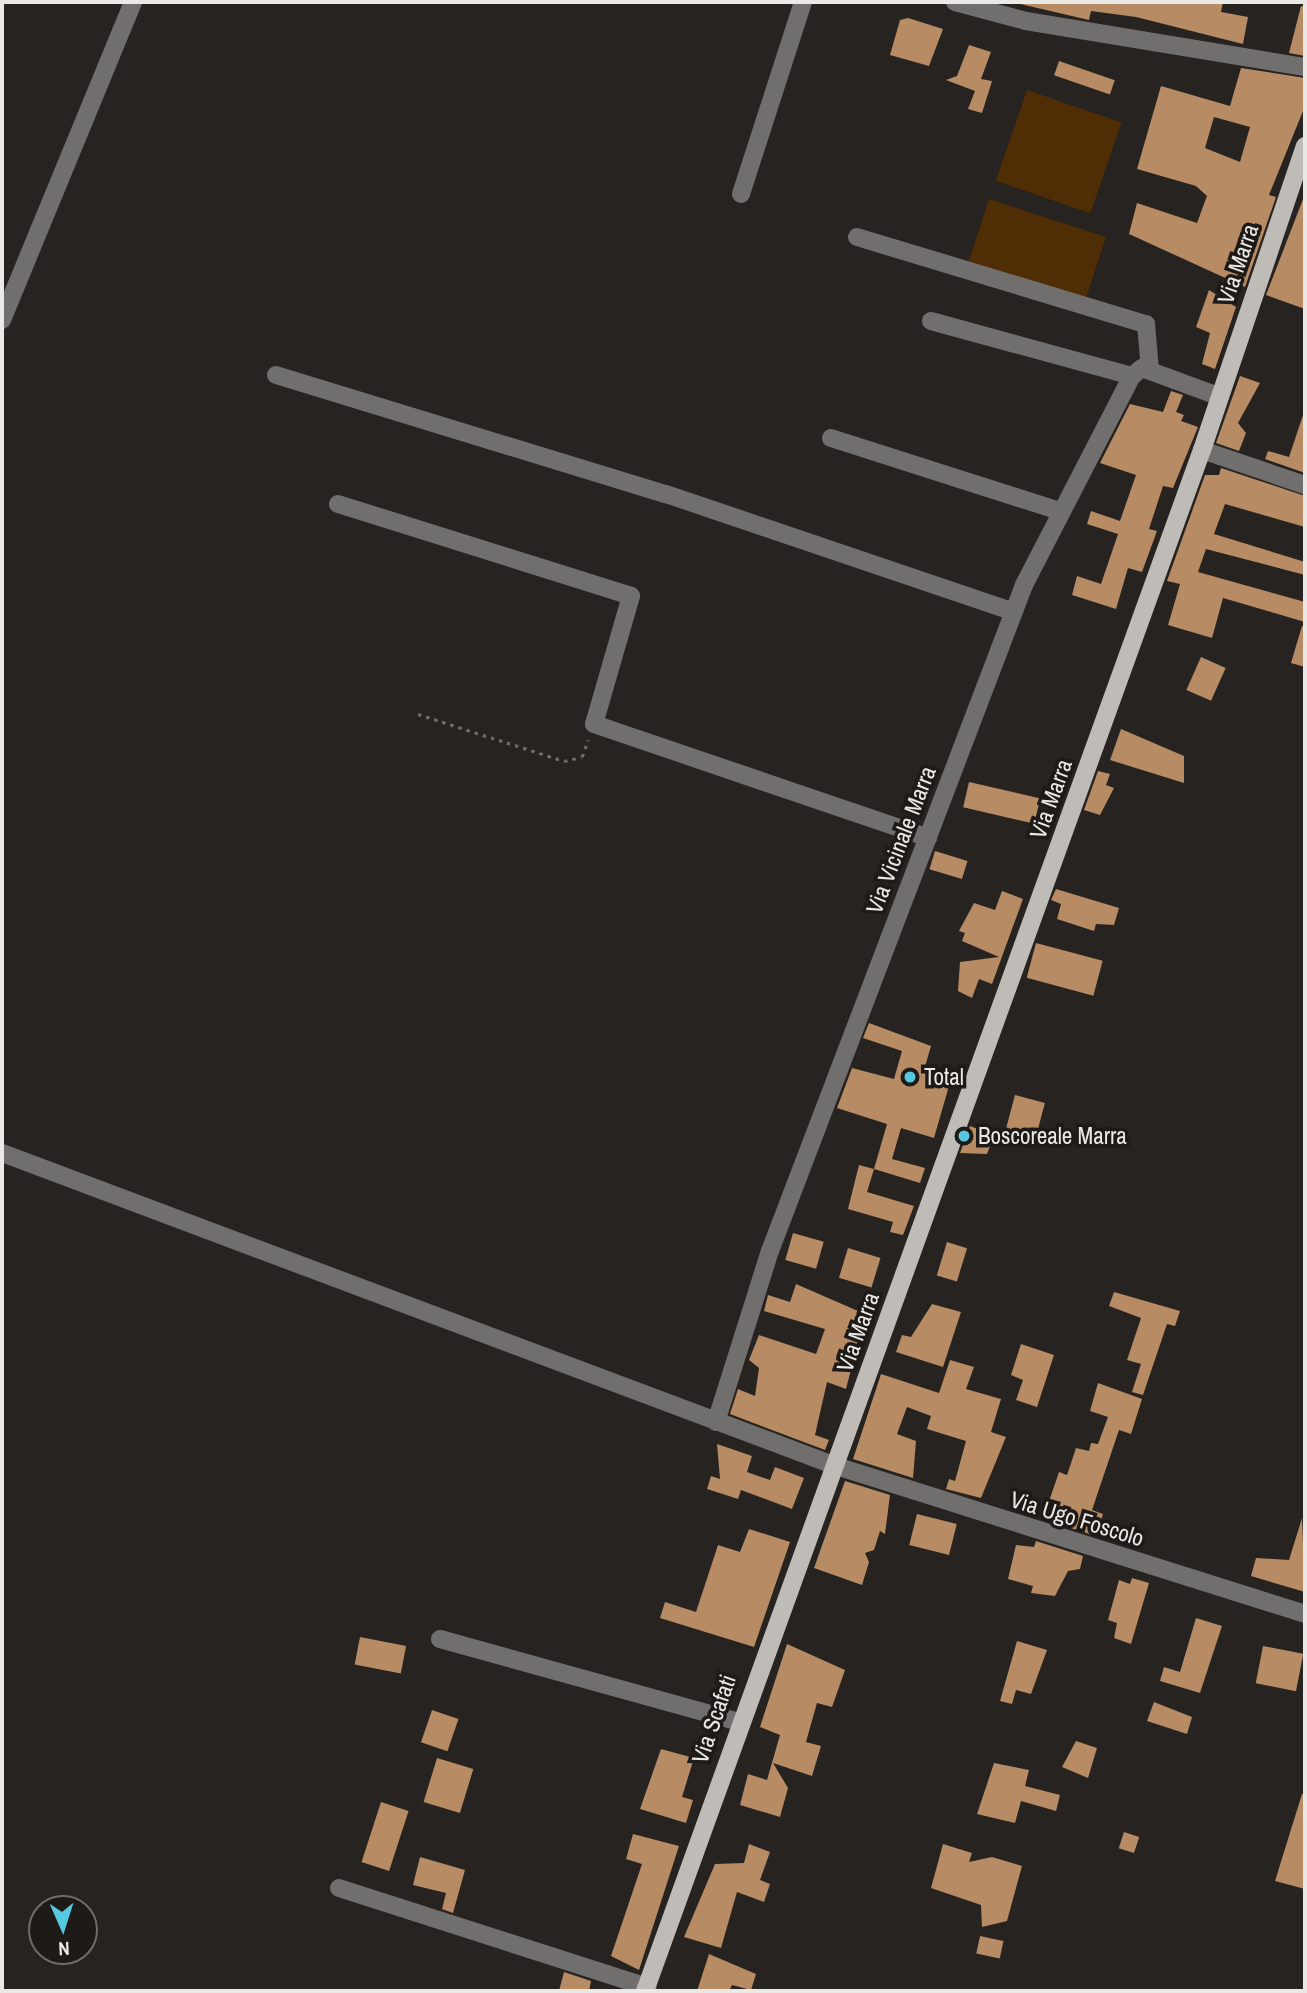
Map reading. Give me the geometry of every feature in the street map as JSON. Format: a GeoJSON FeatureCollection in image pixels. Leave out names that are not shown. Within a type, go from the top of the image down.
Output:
{"type":"FeatureCollection","features":[{"type":"Feature","properties":{"kind":"main road","name":"Via Marra"},"geometry":{"type":"LineString","coordinates":[[836,1466],[1202,450],[1218,396],[1305,146]]}},
{"type":"Feature","properties":{"kind":"main road","name":"Via Scafati"},"geometry":{"type":"LineString","coordinates":[[646,1989],[740,1722],[836,1466]]}},
{"type":"Feature","properties":{"kind":"street"},"geometry":{"type":"LineString","coordinates":[[2,320],[133,2]]}},
{"type":"Feature","properties":{"kind":"street"},"geometry":{"type":"LineString","coordinates":[[741,194],[803,2]]}},
{"type":"Feature","properties":{"kind":"street"},"geometry":{"type":"LineString","coordinates":[[955,2],[1038,23],[1305,67]]}},
{"type":"Feature","properties":{"kind":"street"},"geometry":{"type":"LineString","coordinates":[[857,237],[1146,324],[1150,371]]}},
{"type":"Feature","properties":{"kind":"street"},"geometry":{"type":"LineString","coordinates":[[932,321],[1132,376],[1142,368],[1218,396]]}},
{"type":"Feature","properties":{"kind":"street"},"geometry":{"type":"LineString","coordinates":[[276,374],[666,494],[1014,612]]}},
{"type":"Feature","properties":{"kind":"street","name":"Via Vicinale Marra"},"geometry":{"type":"LineString","coordinates":[[716,1422],[769,1251],[1014,612],[1060,511],[1132,376]]}},
{"type":"Feature","properties":{"kind":"street"},"geometry":{"type":"LineString","coordinates":[[831,439],[1060,511]]}},
{"type":"Feature","properties":{"kind":"street"},"geometry":{"type":"LineString","coordinates":[[1202,450],[1305,485]]}},
{"type":"Feature","properties":{"kind":"street"},"geometry":{"type":"LineString","coordinates":[[338,504],[631,596],[594,724],[928,838]]}},
{"type":"Feature","properties":{"kind":"street","name":"Via Ugo Foscolo"},"geometry":{"type":"LineString","coordinates":[[2,1153],[836,1466],[1305,1614]]}},
{"type":"Feature","properties":{"kind":"street"},"geometry":{"type":"LineString","coordinates":[[440,1639],[740,1722]]}},
{"type":"Feature","properties":{"kind":"street"},"geometry":{"type":"LineString","coordinates":[[339,1888],[646,1989]]}},
{"type":"Feature","properties":{"kind":"path"},"geometry":{"type":"LineString","coordinates":[[418,713],[575,763],[594,724]]}},
{"type":"Feature","properties":{"kind":"shaded area"},"geometry":{"type":"Polygon","coordinates":[[[1027,90],[1122,123],[1090,213],[996,181],[1027,90]]]}},
{"type":"Feature","properties":{"kind":"shaded area"},"geometry":{"type":"Polygon","coordinates":[[[989,199],[1106,237],[1086,300],[969,262],[989,199]]]}},
{"type":"Feature","properties":{"kind":"building"},"geometry":{"type":"Polygon","coordinates":[[[1012,2],[1223,2],[1221,12],[1248,17],[1243,44],[1136,17],[1091,11],[1089,20],[1012,2]]]}},
{"type":"Feature","properties":{"kind":"building"},"geometry":{"type":"Polygon","coordinates":[[[1301,6],[1305,7],[1305,56],[1289,53],[1301,6]]]}},
{"type":"Feature","properties":{"kind":"building"},"geometry":{"type":"Polygon","coordinates":[[[908,18],[943,29],[929,66],[890,55],[900,20],[908,18]]]}},
{"type":"Feature","properties":{"kind":"building"},"geometry":{"type":"Polygon","coordinates":[[[969,45],[991,52],[981,79],[992,81],[982,113],[968,109],[975,91],[946,80],[957,76],[969,45]]]}},
{"type":"Feature","properties":{"kind":"building"},"geometry":{"type":"Polygon","coordinates":[[[1059,61],[1115,80],[1110,94],[1054,75],[1059,61]]]}},
{"type":"Feature","properties":{"kind":"building"},"geometry":{"type":"Polygon","coordinates":[[[1241,68],[1305,78],[1305,106],[1269,195],[1276,197],[1245,287],[1129,234],[1137,203],[1197,223],[1207,196],[1196,186],[1137,169],[1161,86],[1230,106],[1241,68]],[[1214,117],[1205,148],[1240,162],[1250,127],[1214,117]]]}},
{"type":"Feature","properties":{"kind":"building"},"geometry":{"type":"Polygon","coordinates":[[[1305,194],[1305,309],[1266,295],[1305,194]]]}},
{"type":"Feature","properties":{"kind":"building"},"geometry":{"type":"Polygon","coordinates":[[[1209,290],[1236,307],[1215,369],[1202,364],[1210,333],[1196,327],[1209,290]]]}},
{"type":"Feature","properties":{"kind":"building"},"geometry":{"type":"Polygon","coordinates":[[[1240,376],[1260,383],[1238,423],[1246,433],[1239,451],[1216,443],[1240,376]]]}},
{"type":"Feature","properties":{"kind":"building"},"geometry":{"type":"Polygon","coordinates":[[[1171,391],[1183,395],[1176,412],[1184,415],[1181,421],[1198,427],[1173,488],[1163,486],[1149,529],[1157,531],[1142,572],[1128,568],[1116,609],[1072,595],[1077,576],[1101,584],[1118,534],[1087,524],[1091,511],[1120,521],[1136,475],[1100,463],[1130,404],[1163,412],[1171,391]]]}},
{"type":"Feature","properties":{"kind":"building"},"geometry":{"type":"Polygon","coordinates":[[[1303,415],[1305,473],[1265,459],[1268,451],[1289,457],[1303,415]]]}},
{"type":"Feature","properties":{"kind":"building"},"geometry":{"type":"Polygon","coordinates":[[[1221,468],[1305,496],[1305,527],[1225,504],[1214,534],[1305,562],[1305,575],[1206,549],[1198,572],[1305,602],[1305,622],[1223,598],[1212,638],[1168,625],[1180,584],[1167,581],[1205,475],[1219,475],[1221,468]]]}},
{"type":"Feature","properties":{"kind":"building"},"geometry":{"type":"Polygon","coordinates":[[[1302,626],[1305,627],[1305,667],[1291,663],[1302,626]]]}},
{"type":"Feature","properties":{"kind":"building"},"geometry":{"type":"Polygon","coordinates":[[[1201,657],[1226,668],[1211,701],[1186,690],[1201,657]]]}},
{"type":"Feature","properties":{"kind":"building"},"geometry":{"type":"Polygon","coordinates":[[[1121,729],[1184,756],[1184,783],[1110,760],[1121,729]]]}},
{"type":"Feature","properties":{"kind":"building"},"geometry":{"type":"Polygon","coordinates":[[[1098,771],[1110,774],[1106,785],[1114,788],[1100,815],[1084,810],[1098,771]]]}},
{"type":"Feature","properties":{"kind":"building"},"geometry":{"type":"Polygon","coordinates":[[[969,782],[1040,798],[1034,824],[963,807],[969,782]]]}},
{"type":"Feature","properties":{"kind":"building"},"geometry":{"type":"Polygon","coordinates":[[[935,851],[968,861],[962,879],[929,869],[935,851]]]}},
{"type":"Feature","properties":{"kind":"building"},"geometry":{"type":"Polygon","coordinates":[[[1056,889],[1119,908],[1114,925],[1096,924],[1094,931],[1057,919],[1061,904],[1051,900],[1056,889]]]}},
{"type":"Feature","properties":{"kind":"building"},"geometry":{"type":"Polygon","coordinates":[[[1002,891],[1023,899],[992,984],[979,979],[972,998],[958,991],[960,962],[999,957],[962,941],[965,933],[959,931],[974,903],[995,910],[1002,891]]]}},
{"type":"Feature","properties":{"kind":"building"},"geometry":{"type":"Polygon","coordinates":[[[1036,943],[1103,961],[1093,996],[1027,978],[1036,943]]]}},
{"type":"Feature","properties":{"kind":"building"},"geometry":{"type":"Polygon","coordinates":[[[869,1023],[931,1046],[924,1070],[951,1079],[934,1138],[901,1128],[892,1159],[925,1168],[920,1183],[874,1169],[887,1124],[837,1108],[852,1068],[894,1079],[902,1051],[863,1038],[869,1023]]]}},
{"type":"Feature","properties":{"kind":"building"},"geometry":{"type":"Polygon","coordinates":[[[1015,1095],[1045,1103],[1035,1140],[1005,1132],[1015,1095]]]}},
{"type":"Feature","properties":{"kind":"building"},"geometry":{"type":"Polygon","coordinates":[[[970,1126],[994,1135],[987,1154],[960,1153],[970,1126]]]}},
{"type":"Feature","properties":{"kind":"building"},"geometry":{"type":"Polygon","coordinates":[[[859,1165],[874,1169],[867,1192],[914,1206],[903,1235],[890,1232],[893,1222],[848,1209],[859,1165]]]}},
{"type":"Feature","properties":{"kind":"building"},"geometry":{"type":"Polygon","coordinates":[[[793,1233],[824,1242],[816,1269],[785,1260],[793,1233]]]}},
{"type":"Feature","properties":{"kind":"building"},"geometry":{"type":"Polygon","coordinates":[[[947,1242],[967,1248],[957,1282],[937,1275],[947,1242]]]}},
{"type":"Feature","properties":{"kind":"building"},"geometry":{"type":"Polygon","coordinates":[[[848,1248],[881,1258],[871,1288],[839,1278],[848,1248]]]}},
{"type":"Feature","properties":{"kind":"building"},"geometry":{"type":"Polygon","coordinates":[[[796,1284],[874,1318],[870,1330],[862,1327],[846,1389],[827,1382],[815,1435],[829,1440],[825,1450],[730,1414],[738,1389],[755,1396],[759,1368],[749,1360],[759,1335],[816,1354],[825,1329],[764,1311],[768,1295],[790,1302],[796,1284]]]}},
{"type":"Feature","properties":{"kind":"building"},"geometry":{"type":"Polygon","coordinates":[[[1114,1292],[1180,1311],[1175,1326],[1167,1324],[1143,1395],[1132,1392],[1141,1364],[1127,1360],[1141,1318],[1109,1306],[1114,1292]]]}},
{"type":"Feature","properties":{"kind":"building"},"geometry":{"type":"Polygon","coordinates":[[[932,1304],[961,1312],[943,1367],[896,1352],[902,1335],[911,1337],[932,1304]]]}},
{"type":"Feature","properties":{"kind":"building"},"geometry":{"type":"Polygon","coordinates":[[[1021,1344],[1054,1355],[1037,1407],[1016,1400],[1023,1380],[1011,1375],[1021,1344]]]}},
{"type":"Feature","properties":{"kind":"building"},"geometry":{"type":"Polygon","coordinates":[[[950,1360],[974,1367],[966,1389],[1001,1399],[991,1432],[1006,1437],[981,1498],[946,1489],[949,1479],[955,1481],[966,1441],[927,1429],[931,1416],[907,1407],[897,1434],[916,1441],[913,1478],[853,1459],[881,1374],[939,1393],[950,1360]]]}},
{"type":"Feature","properties":{"kind":"building"},"geometry":{"type":"Polygon","coordinates":[[[1098,1383],[1142,1399],[1131,1434],[1119,1430],[1092,1510],[1103,1514],[1096,1536],[1043,1519],[1059,1472],[1067,1475],[1076,1448],[1089,1451],[1091,1443],[1098,1444],[1108,1417],[1090,1411],[1098,1383]]]}},
{"type":"Feature","properties":{"kind":"building"},"geometry":{"type":"Polygon","coordinates":[[[717,1444],[752,1456],[747,1472],[770,1480],[775,1467],[804,1478],[792,1509],[741,1490],[738,1499],[707,1489],[711,1476],[720,1479],[717,1444]]]}},
{"type":"Feature","properties":{"kind":"building"},"geometry":{"type":"Polygon","coordinates":[[[845,1481],[890,1495],[885,1534],[880,1531],[874,1550],[865,1553],[869,1562],[862,1585],[814,1568],[845,1481]]]}},
{"type":"Feature","properties":{"kind":"building"},"geometry":{"type":"Polygon","coordinates":[[[917,1514],[957,1524],[949,1555],[909,1545],[917,1514]]]}},
{"type":"Feature","properties":{"kind":"building"},"geometry":{"type":"Polygon","coordinates":[[[1302,1518],[1305,1592],[1251,1576],[1256,1558],[1289,1560],[1302,1518]]]}},
{"type":"Feature","properties":{"kind":"building"},"geometry":{"type":"Polygon","coordinates":[[[749,1529],[790,1542],[754,1647],[660,1618],[665,1602],[696,1612],[718,1545],[740,1552],[749,1529]]]}},
{"type":"Feature","properties":{"kind":"building"},"geometry":{"type":"Polygon","coordinates":[[[1036,1541],[1083,1556],[1080,1569],[1068,1571],[1055,1596],[1031,1593],[1033,1586],[1008,1579],[1016,1545],[1034,1547],[1036,1541]]]}},
{"type":"Feature","properties":{"kind":"building"},"geometry":{"type":"Polygon","coordinates":[[[1132,1578],[1149,1583],[1131,1644],[1114,1638],[1117,1623],[1108,1620],[1119,1580],[1130,1584],[1132,1578]]]}},
{"type":"Feature","properties":{"kind":"building"},"geometry":{"type":"Polygon","coordinates":[[[1196,1618],[1222,1626],[1200,1693],[1160,1681],[1164,1667],[1180,1672],[1196,1618]]]}},
{"type":"Feature","properties":{"kind":"building"},"geometry":{"type":"Polygon","coordinates":[[[360,1637],[406,1646],[401,1673],[355,1664],[360,1637]]]}},
{"type":"Feature","properties":{"kind":"building"},"geometry":{"type":"Polygon","coordinates":[[[1017,1641],[1047,1650],[1031,1694],[1016,1690],[1012,1704],[1000,1701],[1017,1641]]]}},
{"type":"Feature","properties":{"kind":"building"},"geometry":{"type":"Polygon","coordinates":[[[787,1644],[845,1670],[832,1707],[817,1703],[806,1742],[821,1746],[812,1776],[773,1763],[788,1788],[780,1817],[740,1805],[748,1774],[767,1780],[780,1735],[760,1727],[787,1644]]]}},
{"type":"Feature","properties":{"kind":"building"},"geometry":{"type":"Polygon","coordinates":[[[1263,1646],[1303,1654],[1296,1691],[1256,1683],[1263,1646]]]}},
{"type":"Feature","properties":{"kind":"building"},"geometry":{"type":"Polygon","coordinates":[[[1154,1702],[1192,1717],[1187,1734],[1147,1721],[1154,1702]]]}},
{"type":"Feature","properties":{"kind":"building"},"geometry":{"type":"Polygon","coordinates":[[[432,1710],[458,1719],[447,1751],[421,1742],[432,1710]]]}},
{"type":"Feature","properties":{"kind":"building"},"geometry":{"type":"Polygon","coordinates":[[[1076,1741],[1097,1748],[1088,1778],[1062,1767],[1076,1741]]]}},
{"type":"Feature","properties":{"kind":"building"},"geometry":{"type":"Polygon","coordinates":[[[661,1749],[694,1758],[682,1797],[693,1800],[686,1823],[640,1809],[661,1749]]]}},
{"type":"Feature","properties":{"kind":"building"},"geometry":{"type":"Polygon","coordinates":[[[437,1758],[473,1769],[460,1813],[424,1802],[437,1758]]]}},
{"type":"Feature","properties":{"kind":"building"},"geometry":{"type":"Polygon","coordinates":[[[994,1763],[1029,1770],[1025,1786],[1060,1795],[1056,1811],[1021,1801],[1015,1823],[977,1814],[994,1763]]]}},
{"type":"Feature","properties":{"kind":"building"},"geometry":{"type":"Polygon","coordinates":[[[1302,1794],[1305,1794],[1305,1889],[1275,1881],[1302,1794]]]}},
{"type":"Feature","properties":{"kind":"building"},"geometry":{"type":"Polygon","coordinates":[[[381,1802],[409,1811],[389,1871],[362,1862],[381,1802]]]}},
{"type":"Feature","properties":{"kind":"building"},"geometry":{"type":"Polygon","coordinates":[[[1124,1832],[1139,1837],[1134,1853],[1119,1848],[1124,1832]]]}},
{"type":"Feature","properties":{"kind":"building"},"geometry":{"type":"Polygon","coordinates":[[[633,1834],[679,1846],[639,1970],[611,1956],[642,1864],[626,1859],[633,1834]]]}},
{"type":"Feature","properties":{"kind":"building"},"geometry":{"type":"Polygon","coordinates":[[[749,1844],[770,1852],[760,1880],[770,1884],[764,1902],[737,1892],[721,1948],[684,1937],[715,1864],[744,1863],[749,1844]]]}},
{"type":"Feature","properties":{"kind":"building"},"geometry":{"type":"Polygon","coordinates":[[[943,1844],[972,1853],[969,1862],[992,1857],[1022,1866],[1007,1921],[982,1927],[981,1905],[931,1888],[943,1844]]]}},
{"type":"Feature","properties":{"kind":"building"},"geometry":{"type":"Polygon","coordinates":[[[420,1857],[465,1870],[453,1913],[442,1909],[446,1893],[413,1885],[420,1857]]]}},
{"type":"Feature","properties":{"kind":"building"},"geometry":{"type":"Polygon","coordinates":[[[980,1936],[1003,1941],[1000,1959],[976,1954],[980,1936]]]}},
{"type":"Feature","properties":{"kind":"building"},"geometry":{"type":"Polygon","coordinates":[[[709,1954],[756,1974],[751,1990],[732,1985],[729,1991],[697,1991],[709,1954]]]}},
{"type":"Feature","properties":{"kind":"building"},"geometry":{"type":"Polygon","coordinates":[[[564,1972],[591,1981],[589,1991],[559,1991],[564,1972]]]}},
{"type":"Feature","properties":{"kind":"place","name":"Total"},"geometry":{"type":"Point","coordinates":[910,1077]}},
{"type":"Feature","properties":{"kind":"place","name":"Boscoreale Marra"},"geometry":{"type":"Point","coordinates":[964,1136]}}]}
